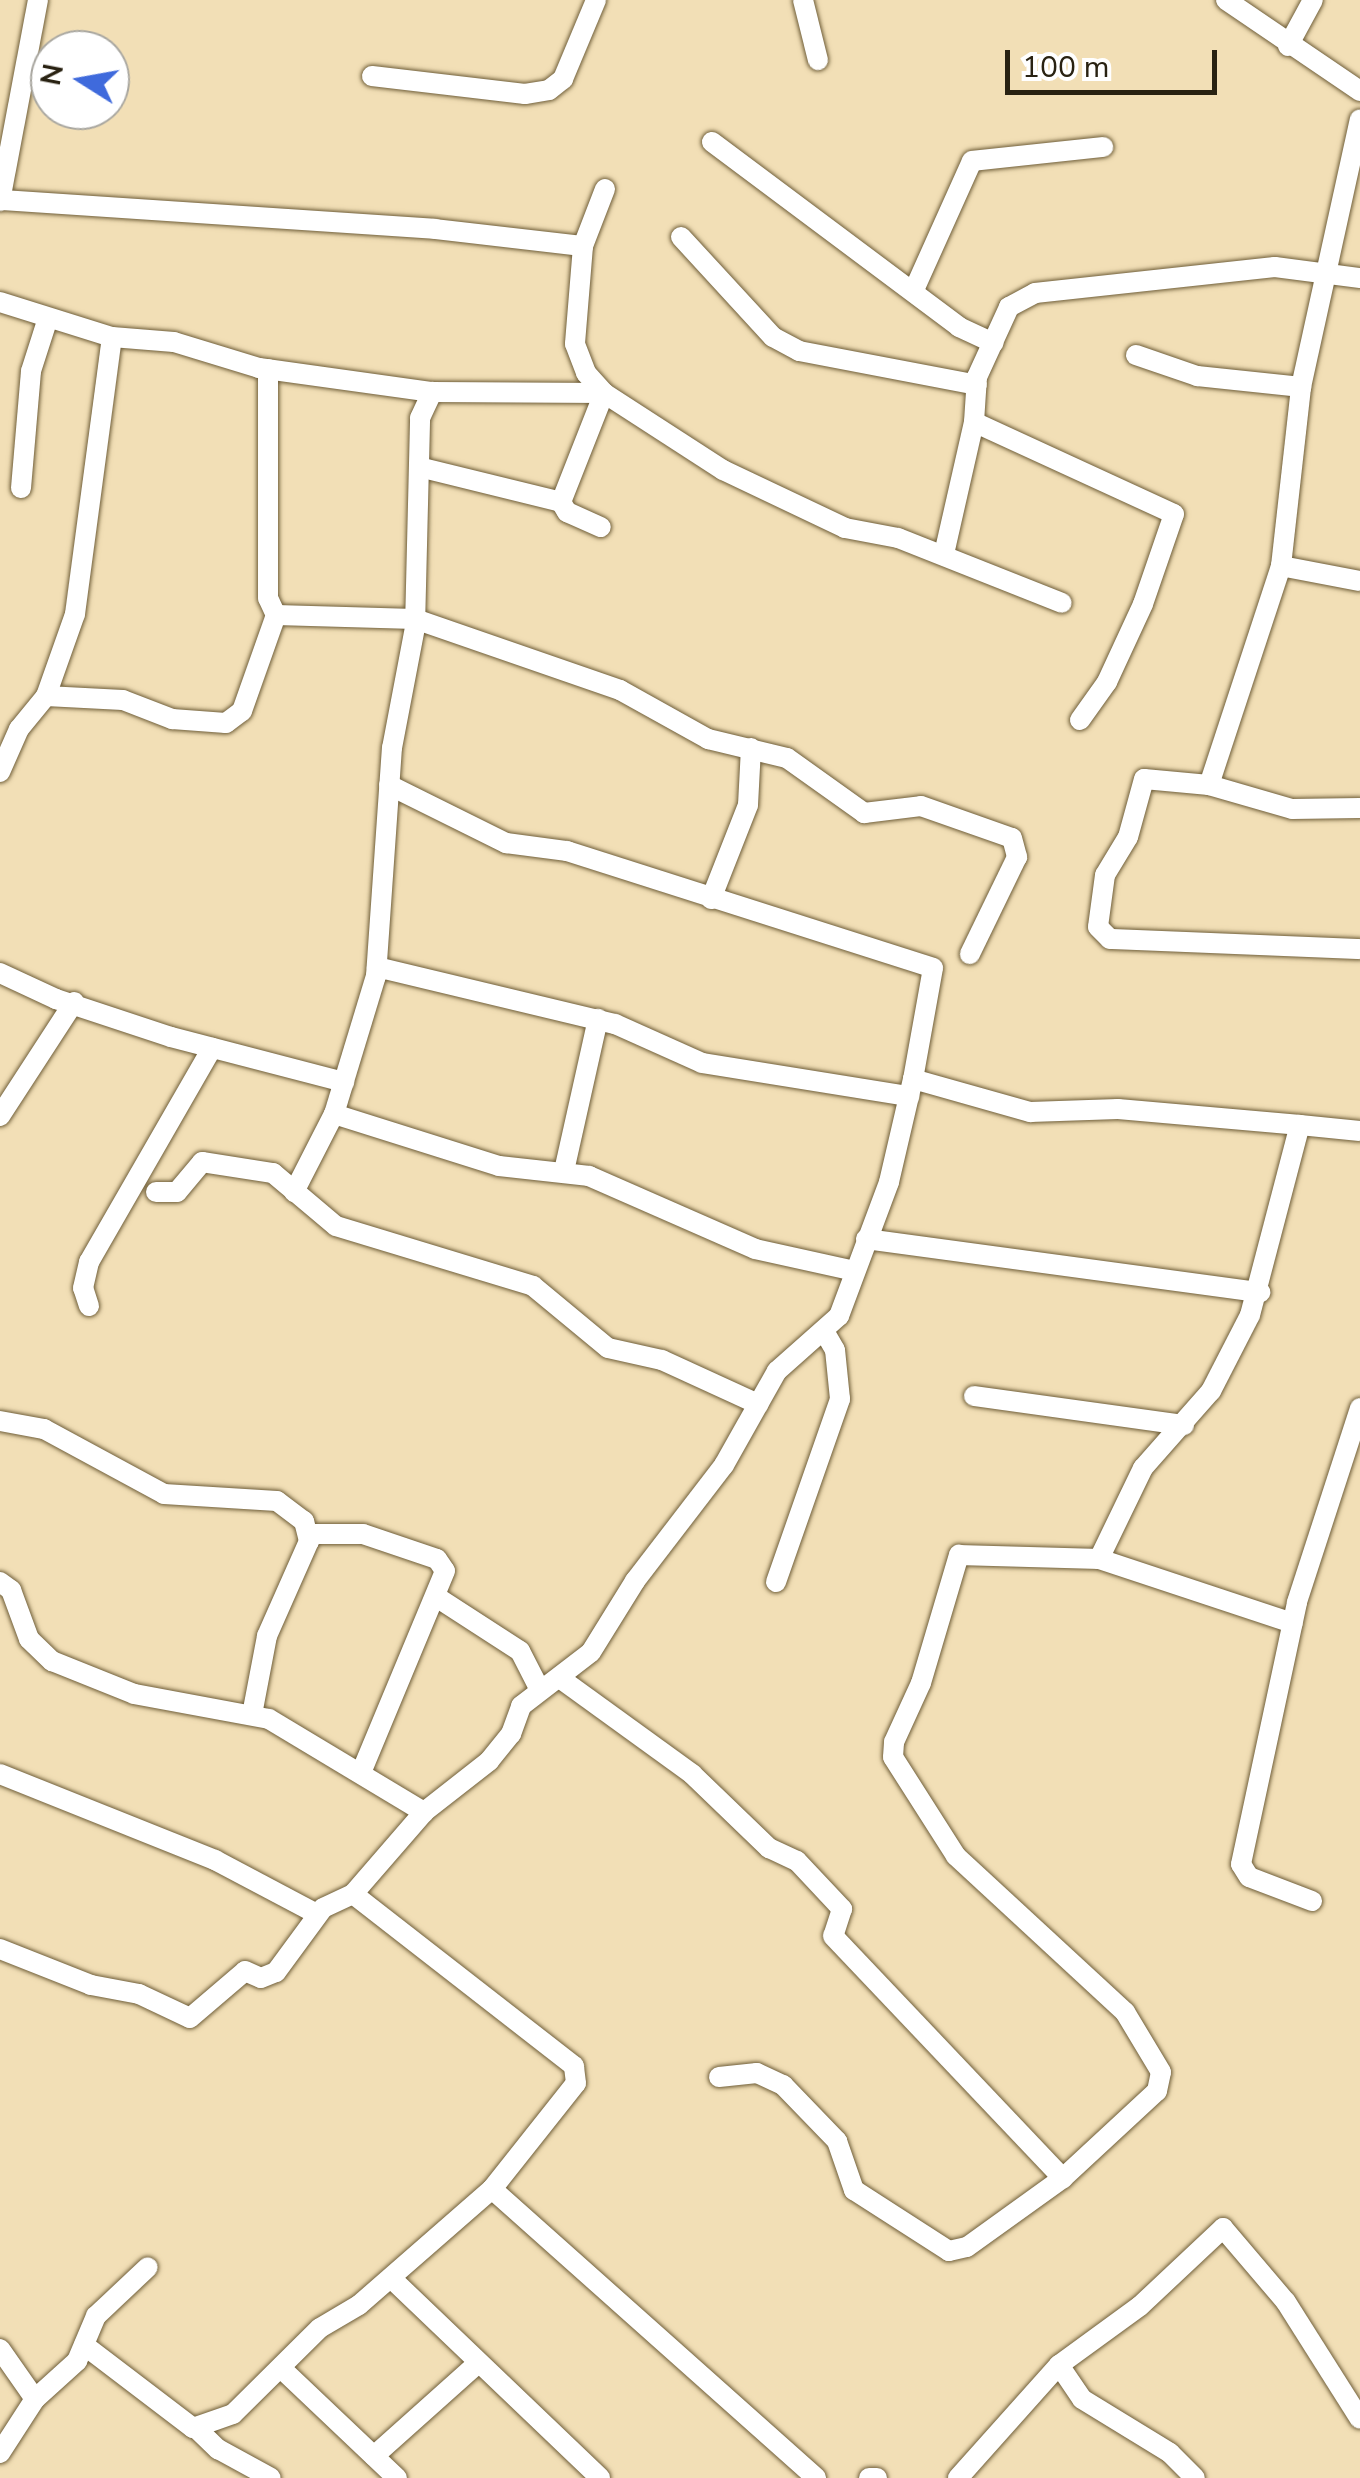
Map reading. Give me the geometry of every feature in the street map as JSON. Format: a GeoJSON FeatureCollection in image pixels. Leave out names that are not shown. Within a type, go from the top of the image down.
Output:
{"type":"FeatureCollection","features":[{"type":"Feature","properties":{"kind":"street"},"geometry":{"type":"LineString","coordinates":[[38,0],[9,108],[0,201],[216,212],[583,246]]}},
{"type":"Feature","properties":{"kind":"street"},"geometry":{"type":"LineString","coordinates":[[372,76],[525,94],[550,90],[563,79],[596,0]]}},
{"type":"Feature","properties":{"kind":"street"},"geometry":{"type":"LineString","coordinates":[[803,0],[818,60]]}},
{"type":"Feature","properties":{"kind":"street"},"geometry":{"type":"LineString","coordinates":[[1226,0],[1288,46],[1360,91]]}},
{"type":"Feature","properties":{"kind":"street"},"geometry":{"type":"LineString","coordinates":[[1288,46],[1313,0]]}},
{"type":"Feature","properties":{"kind":"street"},"geometry":{"type":"LineString","coordinates":[[1209,785],[1280,566],[1301,387],[1360,120]]}},
{"type":"Feature","properties":{"kind":"street"},"geometry":{"type":"LineString","coordinates":[[712,142],[959,327],[994,343]]}},
{"type":"Feature","properties":{"kind":"street"},"geometry":{"type":"LineString","coordinates":[[914,290],[972,161],[1103,148]]}},
{"type":"Feature","properties":{"kind":"street"},"geometry":{"type":"LineString","coordinates":[[605,189],[583,246],[575,344],[579,360],[604,393],[779,498],[855,532],[944,554],[1062,603]]}},
{"type":"Feature","properties":{"kind":"street"},"geometry":{"type":"LineString","coordinates":[[680,237],[773,337],[800,351],[977,385]]}},
{"type":"Feature","properties":{"kind":"street"},"geometry":{"type":"LineString","coordinates":[[944,554],[974,422],[977,385],[1008,307],[1035,293],[1290,266],[1360,278]]}},
{"type":"Feature","properties":{"kind":"street"},"geometry":{"type":"LineString","coordinates":[[0,302],[112,338],[174,342],[268,369],[432,392],[604,393]]}},
{"type":"Feature","properties":{"kind":"street"},"geometry":{"type":"LineString","coordinates":[[21,488],[30,370],[48,318]]}},
{"type":"Feature","properties":{"kind":"street"},"geometry":{"type":"LineString","coordinates":[[0,772],[19,729],[46,696],[84,578],[96,424],[112,338]]}},
{"type":"Feature","properties":{"kind":"street"},"geometry":{"type":"LineString","coordinates":[[1136,354],[1197,376],[1301,387]]}},
{"type":"Feature","properties":{"kind":"street"},"geometry":{"type":"LineString","coordinates":[[46,696],[123,700],[172,719],[226,722],[242,710],[276,615],[268,598],[268,369]]}},
{"type":"Feature","properties":{"kind":"street"},"geometry":{"type":"LineString","coordinates":[[294,1192],[334,1114],[377,967],[389,785],[415,619],[423,468],[420,418],[432,392]]}},
{"type":"Feature","properties":{"kind":"street"},"geometry":{"type":"LineString","coordinates":[[561,502],[604,393]]}},
{"type":"Feature","properties":{"kind":"street"},"geometry":{"type":"LineString","coordinates":[[974,422],[1174,514],[1143,604],[1080,720]]}},
{"type":"Feature","properties":{"kind":"street"},"geometry":{"type":"LineString","coordinates":[[423,468],[561,502],[567,512],[601,527]]}},
{"type":"Feature","properties":{"kind":"street"},"geometry":{"type":"LineString","coordinates":[[1280,566],[1360,581]]}},
{"type":"Feature","properties":{"kind":"street"},"geometry":{"type":"LineString","coordinates":[[276,615],[415,619],[620,690],[668,722],[787,758],[864,813],[921,806],[1012,838],[1017,857],[970,954]]}},
{"type":"Feature","properties":{"kind":"street"},"geometry":{"type":"LineString","coordinates":[[711,899],[748,805],[751,748]]}},
{"type":"Feature","properties":{"kind":"street"},"geometry":{"type":"LineString","coordinates":[[1360,808],[1292,809],[1209,785],[1141,782],[1128,837],[1105,876],[1099,933],[1110,939],[1360,949]]}},
{"type":"Feature","properties":{"kind":"street"},"geometry":{"type":"LineString","coordinates":[[0,1949],[91,1984],[139,1994],[190,2018],[246,1972],[262,1978],[276,1972],[317,1914],[352,1894],[424,1812],[489,1760],[512,1734],[521,1706],[562,1679],[592,1652],[635,1582],[724,1465],[790,1354],[825,1333],[838,1316],[890,1182],[934,968],[567,851],[506,843],[389,785]]}},
{"type":"Feature","properties":{"kind":"street"},"geometry":{"type":"LineString","coordinates":[[377,967],[598,1020],[702,1063],[911,1087],[1030,1112],[1118,1110],[1360,1131]]}},
{"type":"Feature","properties":{"kind":"street"},"geometry":{"type":"LineString","coordinates":[[0,973],[212,1048],[289,1062],[344,1082]]}},
{"type":"Feature","properties":{"kind":"street"},"geometry":{"type":"LineString","coordinates":[[0,1116],[74,1002]]}},
{"type":"Feature","properties":{"kind":"street"},"geometry":{"type":"LineString","coordinates":[[564,1171],[598,1020]]}},
{"type":"Feature","properties":{"kind":"street"},"geometry":{"type":"LineString","coordinates":[[90,1306],[84,1288],[90,1262],[212,1048]]}},
{"type":"Feature","properties":{"kind":"street"},"geometry":{"type":"LineString","coordinates":[[334,1114],[499,1166],[564,1171],[754,1249],[854,1271]]}},
{"type":"Feature","properties":{"kind":"street"},"geometry":{"type":"LineString","coordinates":[[1099,1559],[1143,1468],[1184,1425],[1224,1370],[1260,1292],[1300,1125]]}},
{"type":"Feature","properties":{"kind":"street"},"geometry":{"type":"LineString","coordinates":[[156,1192],[177,1192],[196,1166],[208,1161],[273,1173],[336,1226],[533,1286],[608,1348],[662,1360],[758,1404]]}},
{"type":"Feature","properties":{"kind":"street"},"geometry":{"type":"LineString","coordinates":[[866,1239],[1260,1292]]}},
{"type":"Feature","properties":{"kind":"street"},"geometry":{"type":"LineString","coordinates":[[776,1582],[840,1399],[835,1350],[825,1333]]}},
{"type":"Feature","properties":{"kind":"street"},"geometry":{"type":"LineString","coordinates":[[974,1396],[1184,1425]]}},
{"type":"Feature","properties":{"kind":"street"},"geometry":{"type":"LineString","coordinates":[[1312,1901],[1249,1877],[1241,1864],[1293,1624],[1360,1408]]}},
{"type":"Feature","properties":{"kind":"street"},"geometry":{"type":"LineString","coordinates":[[0,1421],[44,1429],[164,1494],[277,1501],[310,1534],[363,1534],[437,1559],[444,1571],[438,1598],[361,1773]]}},
{"type":"Feature","properties":{"kind":"street"},"geometry":{"type":"LineString","coordinates":[[252,1715],[267,1636],[310,1534]]}},
{"type":"Feature","properties":{"kind":"street"},"geometry":{"type":"LineString","coordinates":[[720,2078],[757,2073],[783,2085],[837,2141],[854,2190],[949,2250],[967,2246],[1063,2178],[1157,2091],[1161,2072],[1118,2004],[956,1856],[893,1750],[959,1556],[1099,1559],[1293,1624]]}},
{"type":"Feature","properties":{"kind":"street"},"geometry":{"type":"LineString","coordinates":[[0,1582],[11,1590],[30,1640],[52,1662],[134,1694],[252,1715],[284,1726],[424,1812]]}},
{"type":"Feature","properties":{"kind":"street"},"geometry":{"type":"LineString","coordinates":[[438,1598],[520,1651],[540,1690]]}},
{"type":"Feature","properties":{"kind":"street"},"geometry":{"type":"LineString","coordinates":[[562,1679],[692,1774],[768,1848],[797,1860],[842,1909],[833,1936],[1063,2178]]}},
{"type":"Feature","properties":{"kind":"street"},"geometry":{"type":"LineString","coordinates":[[0,1774],[215,1860],[317,1914]]}},
{"type":"Feature","properties":{"kind":"street"},"geometry":{"type":"LineString","coordinates":[[198,2430],[242,2408],[320,2328],[391,2278],[492,2189],[576,2084],[574,2066],[352,1894]]}},
{"type":"Feature","properties":{"kind":"street"},"geometry":{"type":"LineString","coordinates":[[492,2189],[816,2478]]}},
{"type":"Feature","properties":{"kind":"street"},"geometry":{"type":"LineString","coordinates":[[958,2478],[1059,2365],[1140,2306],[1223,2228],[1286,2302],[1360,2419]]}},
{"type":"Feature","properties":{"kind":"street"},"geometry":{"type":"LineString","coordinates":[[0,2453],[35,2399],[77,2361],[96,2316],[148,2267]]}},
{"type":"Feature","properties":{"kind":"street"},"geometry":{"type":"LineString","coordinates":[[391,2278],[600,2478]]}},
{"type":"Feature","properties":{"kind":"street"},"geometry":{"type":"LineString","coordinates":[[84,2345],[249,2470],[271,2478]]}},
{"type":"Feature","properties":{"kind":"street"},"geometry":{"type":"LineString","coordinates":[[0,2349],[35,2399]]}},
{"type":"Feature","properties":{"kind":"street"},"geometry":{"type":"LineString","coordinates":[[374,2456],[478,2363]]}},
{"type":"Feature","properties":{"kind":"street"},"geometry":{"type":"LineString","coordinates":[[1059,2365],[1082,2399],[1170,2453],[1195,2478]]}},
{"type":"Feature","properties":{"kind":"street"},"geometry":{"type":"LineString","coordinates":[[282,2370],[397,2478]]}}]}
